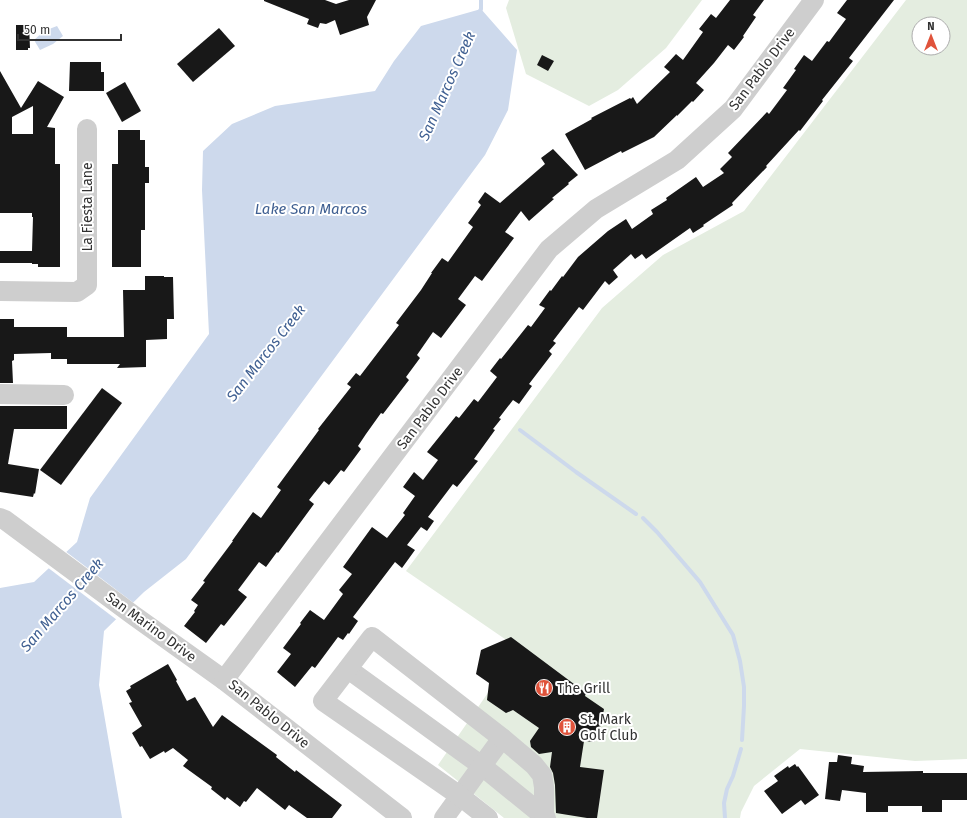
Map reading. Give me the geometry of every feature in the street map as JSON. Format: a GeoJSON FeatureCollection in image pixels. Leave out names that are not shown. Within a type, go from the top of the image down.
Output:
{"type":"FeatureCollection","features":[{"type":"Feature","properties":{"kind":"street","name":"San Pablo Drive"},"geometry":{"type":"LineString","coordinates":[[402,818],[224,680],[549,249],[596,208],[677,160],[733,109],[814,0]]}},
{"type":"Feature","properties":{"kind":"street","name":"La Fiesta Lane"},"geometry":{"type":"LineString","coordinates":[[0,290],[77,292],[87,285],[87,129]]}},
{"type":"Feature","properties":{"kind":"street"},"geometry":{"type":"LineString","coordinates":[[0,394],[64,395]]}},
{"type":"Feature","properties":{"kind":"street","name":"San Marino Drive"},"geometry":{"type":"LineString","coordinates":[[0,518],[5,520],[224,680]]}},
{"type":"Feature","properties":{"kind":"street"},"geometry":{"type":"LineString","coordinates":[[488,818],[460,796],[323,701],[372,637],[534,764],[542,775],[545,817]]}},
{"type":"Feature","properties":{"kind":"street"},"geometry":{"type":"LineString","coordinates":[[348,669],[482,766],[545,817]]}},
{"type":"Feature","properties":{"kind":"street"},"geometry":{"type":"LineString","coordinates":[[444,818],[502,738]]}},
{"type":"Feature","properties":{"kind":"shaded area"},"geometry":{"type":"Polygon","coordinates":[[[509,0],[702,0],[666,48],[618,90],[589,106],[526,74],[506,8],[509,0]]]}},
{"type":"Feature","properties":{"kind":"shaded area"},"geometry":{"type":"Polygon","coordinates":[[[906,0],[967,0],[967,759],[915,761],[800,749],[754,786],[741,812],[740,818],[504,818],[438,765],[492,687],[521,650],[406,571],[602,308],[663,255],[744,211],[906,0]]]}},
{"type":"Feature","properties":{"kind":"water","name":"Lake San Marcos"},"geometry":{"type":"Polygon","coordinates":[[[481,9],[517,50],[508,110],[485,155],[186,559],[144,592],[104,631],[99,685],[122,818],[0,818],[0,588],[34,582],[77,542],[90,498],[209,334],[202,190],[203,151],[232,124],[275,106],[375,91],[394,61],[421,26],[481,9]]]}},
{"type":"Feature","properties":{"kind":"water"},"geometry":{"type":"Polygon","coordinates":[[[57,26],[63,36],[53,44],[40,50],[34,40],[44,31],[57,26]]]}},
{"type":"Feature","properties":{"kind":"pier"},"geometry":{"type":"Polygon","coordinates":[[[65,551],[135,604],[117,620],[47,567],[65,551]]]}},
{"type":"Feature","properties":{"kind":"building"},"geometry":{"type":"Polygon","coordinates":[[[264,0],[325,0],[336,4],[349,0],[376,0],[367,17],[369,25],[340,35],[335,20],[326,24],[320,23],[318,28],[307,24],[309,19],[264,0]]]}},
{"type":"Feature","properties":{"kind":"building"},"geometry":{"type":"Polygon","coordinates":[[[730,0],[764,0],[753,15],[756,17],[743,36],[744,37],[734,50],[728,45],[696,83],[704,90],[693,102],[692,101],[654,137],[622,153],[621,151],[585,170],[565,134],[592,119],[591,118],[630,98],[631,99],[633,97],[637,104],[670,72],[664,67],[676,54],[683,60],[703,32],[699,29],[711,14],[716,18],[730,0]]]}},
{"type":"Feature","properties":{"kind":"building"},"geometry":{"type":"Polygon","coordinates":[[[847,0],[894,0],[849,58],[853,61],[800,131],[799,130],[766,166],[767,167],[732,203],[733,205],[693,233],[690,228],[646,259],[642,254],[635,259],[631,254],[613,270],[618,277],[609,285],[605,281],[583,310],[579,307],[553,341],[556,343],[549,351],[552,354],[529,384],[532,386],[519,404],[513,400],[499,418],[501,419],[493,429],[495,430],[474,459],[478,461],[457,487],[453,484],[428,517],[434,521],[427,531],[421,527],[407,545],[415,550],[402,568],[395,562],[353,617],[358,621],[349,634],[348,633],[343,640],[338,637],[315,668],[312,666],[295,687],[277,672],[291,654],[283,648],[310,610],[324,620],[343,594],[339,590],[352,574],[343,567],[372,527],[387,538],[405,515],[403,513],[415,496],[403,487],[414,472],[423,480],[438,460],[427,452],[456,416],[459,418],[474,399],[478,402],[497,377],[490,371],[528,325],[531,327],[545,308],[539,305],[550,290],[551,291],[562,276],[563,277],[578,257],[608,231],[626,219],[632,229],[653,214],[651,210],[667,200],[666,198],[696,177],[703,187],[724,173],[720,169],[732,157],[728,153],[767,112],[769,114],[787,90],[783,88],[796,70],[794,69],[804,55],[812,61],[827,41],[829,42],[846,19],[837,13],[847,0]]]}},
{"type":"Feature","properties":{"kind":"building"},"geometry":{"type":"Polygon","coordinates":[[[16,25],[29,25],[30,48],[28,48],[28,50],[16,50],[16,25]]]}},
{"type":"Feature","properties":{"kind":"building"},"geometry":{"type":"Polygon","coordinates":[[[219,28],[235,46],[193,82],[177,64],[219,28]]]}},
{"type":"Feature","properties":{"kind":"building"},"geometry":{"type":"Polygon","coordinates":[[[542,55],[554,61],[548,71],[537,65],[542,55]]]}},
{"type":"Feature","properties":{"kind":"building"},"geometry":{"type":"Polygon","coordinates":[[[70,62],[101,62],[101,72],[104,72],[104,91],[69,91],[70,62]]]}},
{"type":"Feature","properties":{"kind":"building"},"geometry":{"type":"Polygon","coordinates":[[[0,71],[21,108],[38,81],[64,97],[47,127],[55,128],[55,164],[60,164],[60,267],[38,267],[38,264],[32,263],[0,263],[0,251],[32,251],[33,217],[32,213],[0,213],[0,71]],[[33,106],[12,117],[12,134],[33,134],[33,106]]]}},
{"type":"Feature","properties":{"kind":"building"},"geometry":{"type":"Polygon","coordinates":[[[125,82],[141,111],[122,122],[106,93],[125,82]]]}},
{"type":"Feature","properties":{"kind":"building"},"geometry":{"type":"Polygon","coordinates":[[[118,130],[140,130],[140,140],[145,140],[145,167],[149,167],[149,183],[145,183],[145,230],[141,230],[141,267],[112,267],[112,164],[118,164],[118,130]]]}},
{"type":"Feature","properties":{"kind":"building"},"geometry":{"type":"Polygon","coordinates":[[[553,149],[578,175],[529,221],[521,211],[505,232],[514,238],[482,281],[475,276],[458,299],[466,305],[441,338],[433,332],[417,355],[420,358],[406,377],[409,380],[383,414],[381,413],[366,434],[358,446],[361,449],[344,472],[341,470],[329,485],[324,481],[309,500],[314,504],[266,567],[259,562],[238,590],[247,597],[224,626],[221,624],[206,643],[184,626],[195,612],[194,611],[198,605],[191,600],[205,582],[203,581],[253,512],[261,518],[281,490],[277,487],[319,430],[318,429],[351,387],[347,384],[356,373],[360,376],[399,325],[396,323],[421,290],[442,258],[448,262],[473,227],[468,223],[481,205],[478,202],[485,192],[500,203],[545,164],[541,158],[553,149]]]}},
{"type":"Feature","properties":{"kind":"building"},"geometry":{"type":"Polygon","coordinates":[[[145,276],[173,277],[174,319],[167,319],[167,339],[146,340],[146,367],[117,368],[120,364],[67,364],[67,359],[51,359],[51,353],[14,354],[14,360],[12,361],[13,383],[0,383],[0,319],[14,319],[14,327],[67,327],[67,337],[124,337],[123,290],[145,290],[145,276]]]}},
{"type":"Feature","properties":{"kind":"building"},"geometry":{"type":"Polygon","coordinates":[[[102,388],[122,403],[61,485],[40,470],[102,388]]]}},
{"type":"Feature","properties":{"kind":"building"},"geometry":{"type":"Polygon","coordinates":[[[0,406],[67,406],[67,429],[14,429],[8,464],[39,469],[35,494],[34,493],[33,497],[0,492],[0,406]]]}},
{"type":"Feature","properties":{"kind":"building","name":"St. Mark Golf Club"},"geometry":{"type":"Polygon","coordinates":[[[511,637],[586,693],[585,696],[604,709],[601,726],[596,728],[595,742],[584,741],[580,767],[604,770],[597,818],[587,818],[556,813],[555,785],[553,773],[550,767],[552,752],[539,754],[531,747],[530,741],[539,728],[513,710],[506,713],[487,700],[489,683],[476,674],[481,650],[511,637]]]}},
{"type":"Feature","properties":{"kind":"building"},"geometry":{"type":"Polygon","coordinates":[[[168,664],[187,701],[195,697],[213,727],[222,715],[277,755],[276,757],[295,772],[296,770],[342,805],[332,818],[307,818],[289,805],[285,810],[257,788],[240,807],[227,797],[225,800],[211,789],[212,787],[183,766],[188,760],[173,748],[150,759],[142,746],[140,747],[132,733],[142,726],[129,703],[132,702],[126,691],[131,688],[130,686],[168,664]]]}},
{"type":"Feature","properties":{"kind":"building"},"geometry":{"type":"Polygon","coordinates":[[[838,755],[852,757],[851,764],[864,766],[863,772],[923,771],[923,773],[967,773],[967,800],[942,800],[942,812],[922,812],[922,806],[888,806],[888,812],[866,812],[866,793],[842,790],[840,801],[825,799],[829,762],[837,762],[838,755]]]}},
{"type":"Feature","properties":{"kind":"building"},"geometry":{"type":"Polygon","coordinates":[[[795,764],[819,795],[805,805],[801,800],[782,814],[764,791],[778,781],[774,776],[788,766],[789,768],[795,764]]]}},
{"type":"Feature","properties":{"kind":"waterway","name":"San Marcos Creek"},"geometry":{"type":"LineString","coordinates":[[479,13],[481,9],[481,0]]}},
{"type":"Feature","properties":{"kind":"waterway"},"geometry":{"type":"LineString","coordinates":[[520,430],[636,514]]}},
{"type":"Feature","properties":{"kind":"waterway"},"geometry":{"type":"LineString","coordinates":[[643,518],[700,582],[733,635],[740,661],[744,687],[742,740]]}},
{"type":"Feature","properties":{"kind":"waterway"},"geometry":{"type":"LineString","coordinates":[[725,818],[724,803],[727,789],[733,776],[741,749]]}},
{"type":"Feature","properties":{"kind":"place","name":"The Grill"},"geometry":{"type":"Point","coordinates":[544,688]}},
{"type":"Feature","properties":{"kind":"place","name":"St. Mark Golf Club"},"geometry":{"type":"Point","coordinates":[567,727]}}]}
